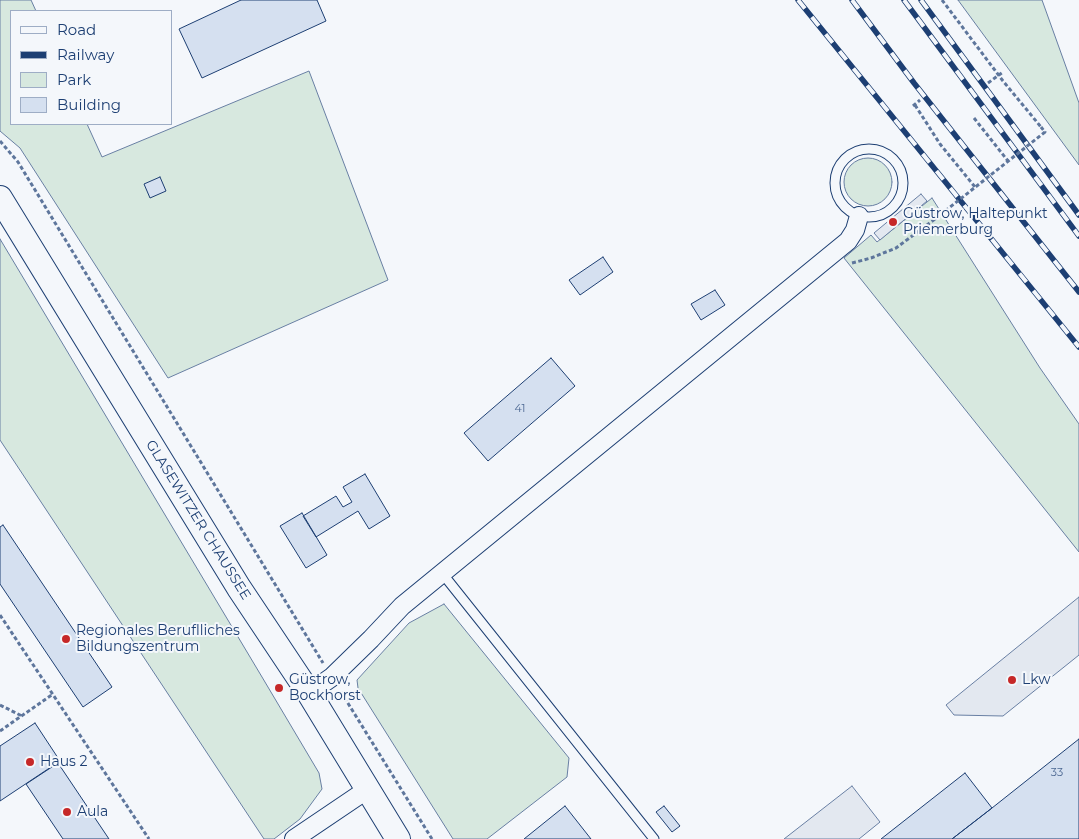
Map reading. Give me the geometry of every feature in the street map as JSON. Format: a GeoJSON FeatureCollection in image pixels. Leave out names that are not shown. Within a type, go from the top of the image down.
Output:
{"type":"FeatureCollection","features":[{"type":"Feature","properties":{"kind":"main road","name":"GLASEWITZER CHAUSSEE"},"geometry":{"type":"LineString","coordinates":[[0,198],[239,588],[309,693],[398,839]]}},
{"type":"Feature","properties":{"kind":"street"},"geometry":{"type":"LineString","coordinates":[[309,693],[332,677],[402,606],[442,572],[848,242],[855,230],[859,216]]}},
{"type":"Feature","properties":{"kind":"street"},"geometry":{"type":"LineString","coordinates":[[294,839],[368,789]]}},
{"type":"Feature","properties":{"kind":"lane"},"geometry":{"type":"LineString","coordinates":[[873,149],[892,158],[899,167],[902,189],[899,200],[891,210],[876,217],[859,216],[849,212],[836,196],[834,185],[836,174],[840,165],[854,152],[873,149]]}},
{"type":"Feature","properties":{"kind":"lane"},"geometry":{"type":"LineString","coordinates":[[442,572],[654,839]]}},
{"type":"Feature","properties":{"kind":"path"},"geometry":{"type":"LineString","coordinates":[[896,248],[1045,132],[942,0]]}},
{"type":"Feature","properties":{"kind":"path"},"geometry":{"type":"LineString","coordinates":[[988,83],[1003,72]]}},
{"type":"Feature","properties":{"kind":"path"},"geometry":{"type":"LineString","coordinates":[[920,100],[914,106],[940,144],[975,188]]}},
{"type":"Feature","properties":{"kind":"path"},"geometry":{"type":"LineString","coordinates":[[974,118],[1008,161]]}},
{"type":"Feature","properties":{"kind":"path"},"geometry":{"type":"LineString","coordinates":[[0,141],[18,162],[432,839]]}},
{"type":"Feature","properties":{"kind":"path"},"geometry":{"type":"LineString","coordinates":[[0,615],[149,839]]}},
{"type":"Feature","properties":{"kind":"path"},"geometry":{"type":"LineString","coordinates":[[0,731],[53,694]]}},
{"type":"Feature","properties":{"kind":"path"},"geometry":{"type":"LineString","coordinates":[[0,705],[22,716]]}},
{"type":"Feature","properties":{"kind":"green space"},"geometry":{"type":"Polygon","coordinates":[[[0,0],[31,0],[36,10],[10,10],[10,125],[87,125],[102,157],[309,71],[388,280],[168,378],[20,148],[0,131],[0,0]]]}},
{"type":"Feature","properties":{"kind":"green space"},"geometry":{"type":"Polygon","coordinates":[[[958,0],[1042,0],[1079,103],[1079,165],[958,0]]]}},
{"type":"Feature","properties":{"kind":"green space"},"geometry":{"type":"Polygon","coordinates":[[[868,158],[877,160],[885,165],[890,173],[892,182],[890,191],[885,199],[877,204],[868,206],[859,204],[851,199],[846,191],[844,182],[846,173],[851,165],[859,160],[868,158]]]}},
{"type":"Feature","properties":{"kind":"green space"},"geometry":{"type":"Polygon","coordinates":[[[932,198],[1040,368],[1079,424],[1079,552],[844,258],[871,235],[877,242],[932,198]]]}},
{"type":"Feature","properties":{"kind":"green space"},"geometry":{"type":"Polygon","coordinates":[[[0,239],[319,773],[322,789],[300,819],[274,839],[264,839],[0,440],[0,239]]]}},
{"type":"Feature","properties":{"kind":"green space"},"geometry":{"type":"Polygon","coordinates":[[[444,604],[569,758],[567,777],[487,839],[453,839],[358,688],[357,680],[409,623],[444,604]]]}},
{"type":"Feature","properties":{"kind":"shaded area"},"geometry":{"type":"Polygon","coordinates":[[[921,194],[927,201],[880,240],[874,233],[921,194]]]}},
{"type":"Feature","properties":{"kind":"shaded area","name":"Lkw"},"geometry":{"type":"Polygon","coordinates":[[[1079,597],[1079,655],[1003,716],[954,715],[946,705],[1079,597]]]}},
{"type":"Feature","properties":{"kind":"shaded area"},"geometry":{"type":"Polygon","coordinates":[[[852,786],[880,822],[859,839],[784,839],[852,786]]]}},
{"type":"Feature","properties":{"kind":"building"},"geometry":{"type":"Polygon","coordinates":[[[241,0],[317,0],[326,21],[202,78],[179,29],[241,0]]]}},
{"type":"Feature","properties":{"kind":"building"},"geometry":{"type":"Polygon","coordinates":[[[160,177],[166,191],[150,198],[144,184],[160,177]]]}},
{"type":"Feature","properties":{"kind":"building"},"geometry":{"type":"Polygon","coordinates":[[[603,257],[613,272],[580,295],[569,280],[603,257]]]}},
{"type":"Feature","properties":{"kind":"building"},"geometry":{"type":"Polygon","coordinates":[[[715,290],[725,305],[701,320],[691,304],[715,290]]]}},
{"type":"Feature","properties":{"kind":"building"},"geometry":{"type":"Polygon","coordinates":[[[551,358],[575,386],[488,461],[464,433],[551,358]]]}},
{"type":"Feature","properties":{"kind":"building"},"geometry":{"type":"Polygon","coordinates":[[[365,474],[390,516],[369,529],[358,511],[316,537],[303,516],[336,496],[343,507],[352,502],[343,487],[365,474]]]}},
{"type":"Feature","properties":{"kind":"building"},"geometry":{"type":"Polygon","coordinates":[[[302,513],[327,555],[306,568],[280,526],[302,513]]]}},
{"type":"Feature","properties":{"kind":"building"},"geometry":{"type":"Polygon","coordinates":[[[3,525],[112,687],[83,707],[0,584],[0,527],[3,525]]]}},
{"type":"Feature","properties":{"kind":"building","name":"Haus 2"},"geometry":{"type":"Polygon","coordinates":[[[35,723],[60,761],[0,801],[0,746],[35,723]]]}},
{"type":"Feature","properties":{"kind":"building"},"geometry":{"type":"Polygon","coordinates":[[[1079,739],[1079,839],[952,839],[992,808],[1079,739]]]}},
{"type":"Feature","properties":{"kind":"building","name":"Aula"},"geometry":{"type":"Polygon","coordinates":[[[58,763],[109,839],[63,839],[26,784],[58,763]]]}},
{"type":"Feature","properties":{"kind":"building"},"geometry":{"type":"Polygon","coordinates":[[[965,773],[992,808],[952,839],[881,839],[965,773]]]}},
{"type":"Feature","properties":{"kind":"building"},"geometry":{"type":"Polygon","coordinates":[[[565,806],[591,839],[524,839],[565,806]]]}},
{"type":"Feature","properties":{"kind":"building"},"geometry":{"type":"Polygon","coordinates":[[[664,806],[680,826],[672,832],[656,812],[664,806]]]}},
{"type":"Feature","properties":{"kind":"railway"},"geometry":{"type":"LineString","coordinates":[[798,0],[1079,347]]}},
{"type":"Feature","properties":{"kind":"railway"},"geometry":{"type":"LineString","coordinates":[[852,0],[914,83],[1079,292]]}},
{"type":"Feature","properties":{"kind":"railway"},"geometry":{"type":"LineString","coordinates":[[904,0],[1079,236]]}},
{"type":"Feature","properties":{"kind":"railway"},"geometry":{"type":"LineString","coordinates":[[921,0],[1079,215]]}},
{"type":"Feature","properties":{"kind":"place","name":"Güstrow, Haltepunkt Priemerburg"},"geometry":{"type":"Point","coordinates":[893,222]}},
{"type":"Feature","properties":{"kind":"place","name":"Regionales Beruflliches Bildungszentrum"},"geometry":{"type":"Point","coordinates":[66,639]}},
{"type":"Feature","properties":{"kind":"place","name":"Lkw"},"geometry":{"type":"Point","coordinates":[1012,680]}},
{"type":"Feature","properties":{"kind":"place","name":"Güstrow, Bockhorst"},"geometry":{"type":"Point","coordinates":[279,688]}},
{"type":"Feature","properties":{"kind":"place","name":"Haus 2"},"geometry":{"type":"Point","coordinates":[30,762]}},
{"type":"Feature","properties":{"kind":"place","name":"Aula"},"geometry":{"type":"Point","coordinates":[67,812]}}]}
